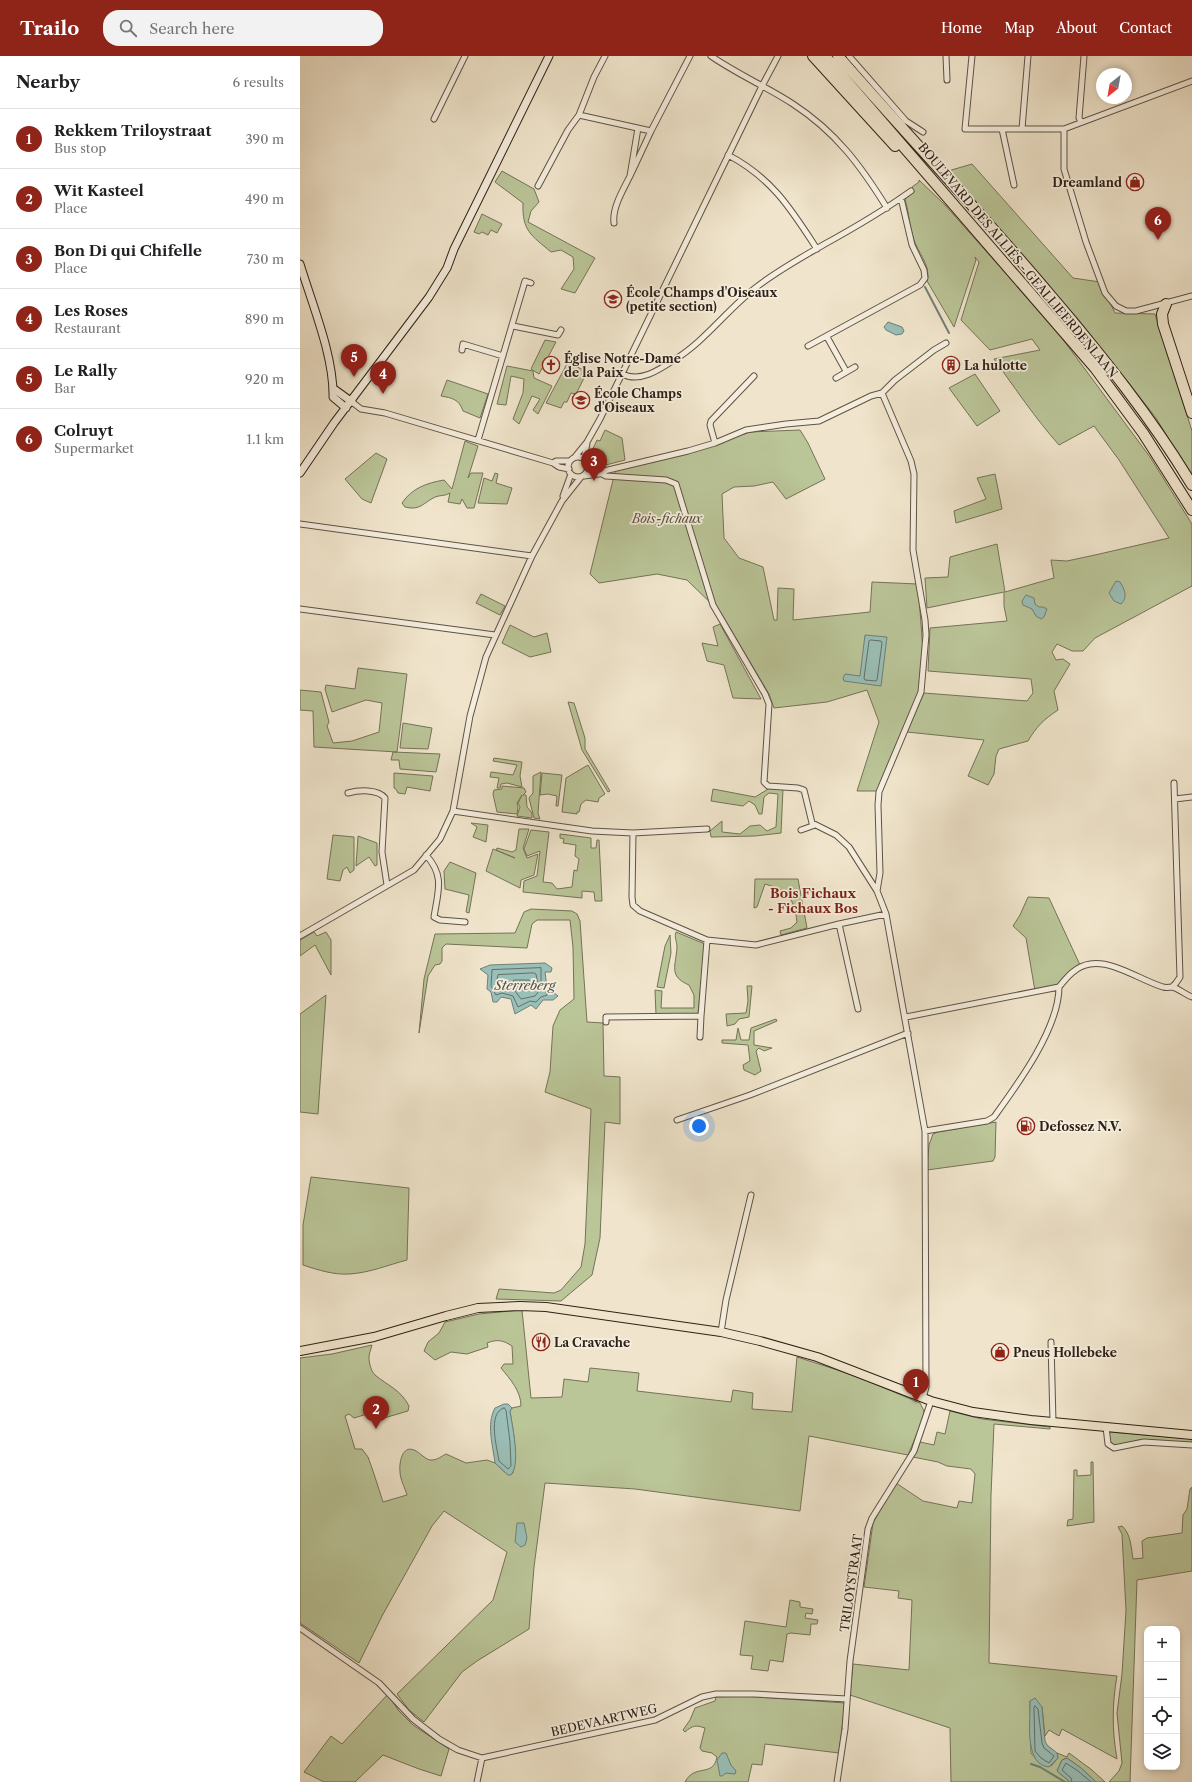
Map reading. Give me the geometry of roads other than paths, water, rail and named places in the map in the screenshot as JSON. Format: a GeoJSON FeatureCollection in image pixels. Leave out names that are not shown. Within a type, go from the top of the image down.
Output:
{"type":"FeatureCollection","features":[{"type":"Feature","properties":{"kind":"highway"},"geometry":{"type":"LineString","coordinates":[[813,56],[890,141],[920,171],[938,186]]}},
{"type":"Feature","properties":{"kind":"highway","name":"BOULEVARD DES ALLIÉS - GEALLIEERDENLAAN"},"geometry":{"type":"LineString","coordinates":[[825,56],[1095,368],[1143,433],[1192,510]]}},
{"type":"Feature","properties":{"kind":"highway","name":"BOULEVARD DES ALLIÉS - GEALLIEERDENLAAN"},"geometry":{"type":"LineString","coordinates":[[838,56],[984,219],[1101,355],[1155,427],[1192,485]]}},
{"type":"Feature","properties":{"kind":"highway"},"geometry":{"type":"LineString","coordinates":[[1166,304],[1162,314],[1163,324],[1192,413]]}},
{"type":"Feature","properties":{"kind":"main road"},"geometry":{"type":"LineString","coordinates":[[300,473],[416,314],[447,268],[454,249],[549,56]]}},
{"type":"Feature","properties":{"kind":"main road"},"geometry":{"type":"LineString","coordinates":[[300,264],[322,335],[334,389],[334,397],[346,408]]}},
{"type":"Feature","properties":{"kind":"main road"},"geometry":{"type":"LineString","coordinates":[[334,389],[352,402]]}},
{"type":"Feature","properties":{"kind":"main road"},"geometry":{"type":"LineString","coordinates":[[300,1350],[374,1338],[478,1308],[520,1306],[546,1307],[721,1332],[781,1346],[817,1357],[931,1401],[973,1412],[1053,1422],[1192,1435]]}},
{"type":"Feature","properties":{"kind":"main road"},"geometry":{"type":"LineString","coordinates":[[1143,1430],[1192,1430]]}},
{"type":"Feature","properties":{"kind":"street"},"geometry":{"type":"LineString","coordinates":[[434,119],[465,56]]}},
{"type":"Feature","properties":{"kind":"street"},"geometry":{"type":"LineString","coordinates":[[538,186],[568,130],[579,115],[594,77],[605,56]]}},
{"type":"Feature","properties":{"kind":"street"},"geometry":{"type":"LineString","coordinates":[[614,223],[619,198],[651,131],[690,56]]}},
{"type":"Feature","properties":{"kind":"street"},"geometry":{"type":"LineString","coordinates":[[712,56],[803,111],[838,140],[861,167],[887,208]]}},
{"type":"Feature","properties":{"kind":"street"},"geometry":{"type":"LineString","coordinates":[[562,501],[572,460],[587,442],[624,375],[728,155],[778,56]]}},
{"type":"Feature","properties":{"kind":"street"},"geometry":{"type":"LineString","coordinates":[[850,56],[906,121],[923,132]]}},
{"type":"Feature","properties":{"kind":"street"},"geometry":{"type":"LineString","coordinates":[[946,56],[947,80]]}},
{"type":"Feature","properties":{"kind":"street"},"geometry":{"type":"LineString","coordinates":[[972,56],[965,129],[1064,129],[1192,82]]}},
{"type":"Feature","properties":{"kind":"street"},"geometry":{"type":"LineString","coordinates":[[1022,129],[1028,56]]}},
{"type":"Feature","properties":{"kind":"street"},"geometry":{"type":"LineString","coordinates":[[1081,122],[1079,118],[1084,56]]}},
{"type":"Feature","properties":{"kind":"street"},"geometry":{"type":"LineString","coordinates":[[579,115],[651,131]]}},
{"type":"Feature","properties":{"kind":"street"},"geometry":{"type":"LineString","coordinates":[[630,176],[638,128]]}},
{"type":"Feature","properties":{"kind":"street"},"geometry":{"type":"LineString","coordinates":[[1002,129],[1014,185]]}},
{"type":"Feature","properties":{"kind":"street"},"geometry":{"type":"LineString","coordinates":[[1064,129],[1064,169],[1086,242],[1105,293],[1116,306],[1126,311],[1136,312],[1192,296]]}},
{"type":"Feature","properties":{"kind":"street"},"geometry":{"type":"LineString","coordinates":[[728,155],[756,173],[783,198],[816,249]]}},
{"type":"Feature","properties":{"kind":"street"},"geometry":{"type":"LineString","coordinates":[[624,375],[637,378],[650,374],[675,360],[702,340],[753,289],[781,269],[887,208],[911,191]]}},
{"type":"Feature","properties":{"kind":"street"},"geometry":{"type":"LineString","coordinates":[[808,346],[920,285],[925,278],[924,270],[912,245],[902,198]]}},
{"type":"Feature","properties":{"kind":"street"},"geometry":{"type":"LineString","coordinates":[[478,440],[513,326],[525,281],[531,283]]}},
{"type":"Feature","properties":{"kind":"street"},"geometry":{"type":"LineString","coordinates":[[513,326],[558,335],[560,330]]}},
{"type":"Feature","properties":{"kind":"street"},"geometry":{"type":"LineString","coordinates":[[827,337],[846,371]]}},
{"type":"Feature","properties":{"kind":"street"},"geometry":{"type":"LineString","coordinates":[[352,402],[361,409],[385,413],[554,463],[558,467],[570,472],[576,477],[599,474],[604,471],[715,443],[753,428],[819,421],[871,396],[882,393],[894,380],[934,350],[946,343]]}},
{"type":"Feature","properties":{"kind":"street"},"geometry":{"type":"LineString","coordinates":[[462,350],[463,344],[503,356]]}},
{"type":"Feature","properties":{"kind":"street"},"geometry":{"type":"LineString","coordinates":[[836,378],[855,367]]}},
{"type":"Feature","properties":{"kind":"street"},"geometry":{"type":"LineString","coordinates":[[715,443],[710,425],[711,421],[754,376]]}},
{"type":"Feature","properties":{"kind":"street"},"geometry":{"type":"LineString","coordinates":[[877,891],[880,873],[879,792],[921,692],[926,635],[925,620],[913,550],[914,474],[910,460],[882,393]]}},
{"type":"Feature","properties":{"kind":"street"},"geometry":{"type":"LineString","coordinates":[[587,442],[584,459],[588,467],[599,474],[606,476],[666,480],[676,484],[713,605],[764,694],[768,704],[764,782],[768,786],[798,788],[804,790],[811,820],[815,825],[831,831],[843,840],[859,861],[877,891],[886,914],[926,1132],[926,1387],[923,1398]]}},
{"type":"Feature","properties":{"kind":"street"},"geometry":{"type":"LineString","coordinates":[[554,463],[556,461],[584,459]]}},
{"type":"Feature","properties":{"kind":"street"},"geometry":{"type":"LineString","coordinates":[[300,936],[414,870],[440,839],[453,811],[470,716],[486,657],[532,556],[562,501],[587,472],[588,467]]}},
{"type":"Feature","properties":{"kind":"street"},"geometry":{"type":"LineString","coordinates":[[300,524],[532,556]]}},
{"type":"Feature","properties":{"kind":"street"},"geometry":{"type":"LineString","coordinates":[[300,609],[495,635]]}},
{"type":"Feature","properties":{"kind":"street"},"geometry":{"type":"LineString","coordinates":[[926,1132],[987,1121],[994,1117],[1045,1039],[1057,1006],[1059,988],[1072,972],[1085,965],[1096,963],[1103,964],[1164,988],[1172,987],[1176,984],[1180,977],[1174,783]]}},
{"type":"Feature","properties":{"kind":"street"},"geometry":{"type":"LineString","coordinates":[[348,793],[376,792],[385,798],[382,852],[388,885]]}},
{"type":"Feature","properties":{"kind":"street"},"geometry":{"type":"LineString","coordinates":[[1175,799],[1192,798]]}},
{"type":"Feature","properties":{"kind":"street"},"geometry":{"type":"LineString","coordinates":[[453,811],[592,831],[633,833],[707,829]]}},
{"type":"Feature","properties":{"kind":"street"},"geometry":{"type":"LineString","coordinates":[[801,830],[815,825]]}},
{"type":"Feature","properties":{"kind":"street"},"geometry":{"type":"LineString","coordinates":[[633,833],[633,906],[640,911],[707,940],[756,946],[838,924],[886,914]]}},
{"type":"Feature","properties":{"kind":"street"},"geometry":{"type":"LineString","coordinates":[[426,855],[434,865],[438,874],[438,887],[434,917],[440,920],[465,922]]}},
{"type":"Feature","properties":{"kind":"street"},"geometry":{"type":"LineString","coordinates":[[838,924],[858,1009]]}},
{"type":"Feature","properties":{"kind":"street"},"geometry":{"type":"LineString","coordinates":[[700,1037],[707,940]]}},
{"type":"Feature","properties":{"kind":"street"},"geometry":{"type":"LineString","coordinates":[[1172,987],[1192,997]]}},
{"type":"Feature","properties":{"kind":"street"},"geometry":{"type":"LineString","coordinates":[[906,1017],[1059,988]]}},
{"type":"Feature","properties":{"kind":"street"},"geometry":{"type":"LineString","coordinates":[[606,1022],[606,1017],[701,1016]]}},
{"type":"Feature","properties":{"kind":"street"},"geometry":{"type":"LineString","coordinates":[[677,1120],[750,1095],[908,1033]]}},
{"type":"Feature","properties":{"kind":"street"},"geometry":{"type":"LineString","coordinates":[[721,1332],[726,1300],[751,1195]]}},
{"type":"Feature","properties":{"kind":"street"},"geometry":{"type":"LineString","coordinates":[[1051,1342],[1053,1422]]}},
{"type":"Feature","properties":{"kind":"street","name":"TRILOYSTRAAT"},"geometry":{"type":"LineString","coordinates":[[837,1782],[845,1729],[850,1660],[870,1523],[914,1451],[931,1401]]}},
{"type":"Feature","properties":{"kind":"street"},"geometry":{"type":"LineString","coordinates":[[1106,1427],[1106,1440],[1108,1444],[1114,1448],[1144,1442],[1192,1445]]}},
{"type":"Feature","properties":{"kind":"street"},"geometry":{"type":"LineString","coordinates":[[300,1628],[379,1682],[417,1722],[449,1746],[482,1758],[477,1782]]}},
{"type":"Feature","properties":{"kind":"street","name":"BEDEVAARTWEG"},"geometry":{"type":"LineString","coordinates":[[482,1758],[655,1720],[702,1697],[716,1694],[754,1694],[847,1699]]}},
{"type":"Feature","properties":{"kind":"water"},"geometry":{"type":"Polygon","coordinates":[[[888,322],[902,327],[904,331],[902,334],[896,335],[886,330],[884,327],[888,322]]]}},
{"type":"Feature","properties":{"kind":"water"},"geometry":{"type":"Polygon","coordinates":[[[1116,581],[1120,582],[1125,593],[1121,604],[1114,601],[1109,593],[1116,581]]]}},
{"type":"Feature","properties":{"kind":"water"},"geometry":{"type":"Polygon","coordinates":[[[1026,595],[1034,598],[1035,604],[1039,607],[1047,609],[1044,617],[1041,619],[1036,616],[1032,609],[1023,605],[1022,601],[1026,595]]]}},
{"type":"Feature","properties":{"kind":"water"},"geometry":{"type":"Polygon","coordinates":[[[865,635],[887,637],[881,686],[844,681],[843,678],[845,674],[860,676],[865,635]]]}},
{"type":"Feature","properties":{"kind":"water","name":"Sterreberg"},"geometry":{"type":"Polygon","coordinates":[[[545,963],[552,968],[551,972],[545,972],[547,987],[558,996],[553,1000],[543,1000],[536,1009],[531,1005],[515,1014],[511,999],[501,997],[497,1002],[493,1002],[491,992],[487,989],[488,975],[480,969],[490,965],[545,963]]]}},
{"type":"Feature","properties":{"kind":"water"},"geometry":{"type":"Polygon","coordinates":[[[508,1404],[512,1408],[510,1411],[516,1454],[514,1470],[511,1475],[508,1475],[495,1463],[491,1435],[492,1414],[495,1408],[508,1404]]]}},
{"type":"Feature","properties":{"kind":"water"},"geometry":{"type":"Polygon","coordinates":[[[517,1523],[524,1523],[527,1538],[525,1545],[521,1547],[515,1542],[517,1523]]]}},
{"type":"Feature","properties":{"kind":"water"},"geometry":{"type":"Polygon","coordinates":[[[1035,1698],[1042,1707],[1045,1741],[1047,1745],[1057,1753],[1058,1758],[1049,1767],[1041,1765],[1036,1759],[1032,1752],[1030,1743],[1030,1701],[1035,1698]]]}},
{"type":"Feature","properties":{"kind":"water"},"geometry":{"type":"Polygon","coordinates":[[[722,1753],[726,1753],[731,1765],[736,1771],[735,1774],[726,1773],[720,1776],[717,1760],[722,1753]]]}},
{"type":"Feature","properties":{"kind":"water"},"geometry":{"type":"Polygon","coordinates":[[[1067,1758],[1081,1768],[1096,1782],[1070,1782],[1057,1771],[1062,1760],[1067,1758]]]}},
{"type":"Feature","properties":{"kind":"waterway"},"geometry":{"type":"LineString","coordinates":[[925,287],[949,333]]}},
{"type":"Feature","properties":{"kind":"waterway"},"geometry":{"type":"LineString","coordinates":[[1031,1764],[1040,1767],[1065,1782]]}},
{"type":"Feature","properties":{"kind":"place","name":"Dreamland"},"geometry":{"type":"Point","coordinates":[1135,182]}},
{"type":"Feature","properties":{"kind":"place","name":"Colruyt"},"geometry":{"type":"Point","coordinates":[1158,240]}},
{"type":"Feature","properties":{"kind":"place","name":"École Champs d'Oiseaux (petite section)"},"geometry":{"type":"Point","coordinates":[613,299]}},
{"type":"Feature","properties":{"kind":"place","name":"Église Notre-Dame de la Paix"},"geometry":{"type":"Point","coordinates":[551,365]}},
{"type":"Feature","properties":{"kind":"place","name":"La hulotte"},"geometry":{"type":"Point","coordinates":[951,365]}},
{"type":"Feature","properties":{"kind":"place","name":"Le Rally"},"geometry":{"type":"Point","coordinates":[354,377]}},
{"type":"Feature","properties":{"kind":"place","name":"Les Roses"},"geometry":{"type":"Point","coordinates":[383,394]}},
{"type":"Feature","properties":{"kind":"place","name":"École Champs d'Oiseaux"},"geometry":{"type":"Point","coordinates":[581,400]}},
{"type":"Feature","properties":{"kind":"place","name":"Bon Di qui Chifelle"},"geometry":{"type":"Point","coordinates":[594,481]}},
{"type":"Feature","properties":{"kind":"place","name":"Defossez N.V."},"geometry":{"type":"Point","coordinates":[1026,1126]}},
{"type":"Feature","properties":{"kind":"place","name":"La Cravache"},"geometry":{"type":"Point","coordinates":[541,1342]}},
{"type":"Feature","properties":{"kind":"place","name":"Pneus Hollebeke"},"geometry":{"type":"Point","coordinates":[1000,1352]}},
{"type":"Feature","properties":{"kind":"place","name":"Rekkem Triloystraat"},"geometry":{"type":"Point","coordinates":[916,1402]}},
{"type":"Feature","properties":{"kind":"place","name":"Wit Kasteel"},"geometry":{"type":"Point","coordinates":[376,1429]}},
{"type":"Feature","properties":{"kind":"district","name":"Bois Fichaux - Fichaux Bos"},"geometry":{"type":"Point","coordinates":[813,900]}},
{"type":"Feature","properties":{"kind":"park label","name":"Bois-fichaux"},"geometry":{"type":"Point","coordinates":[667,518]}}]}
